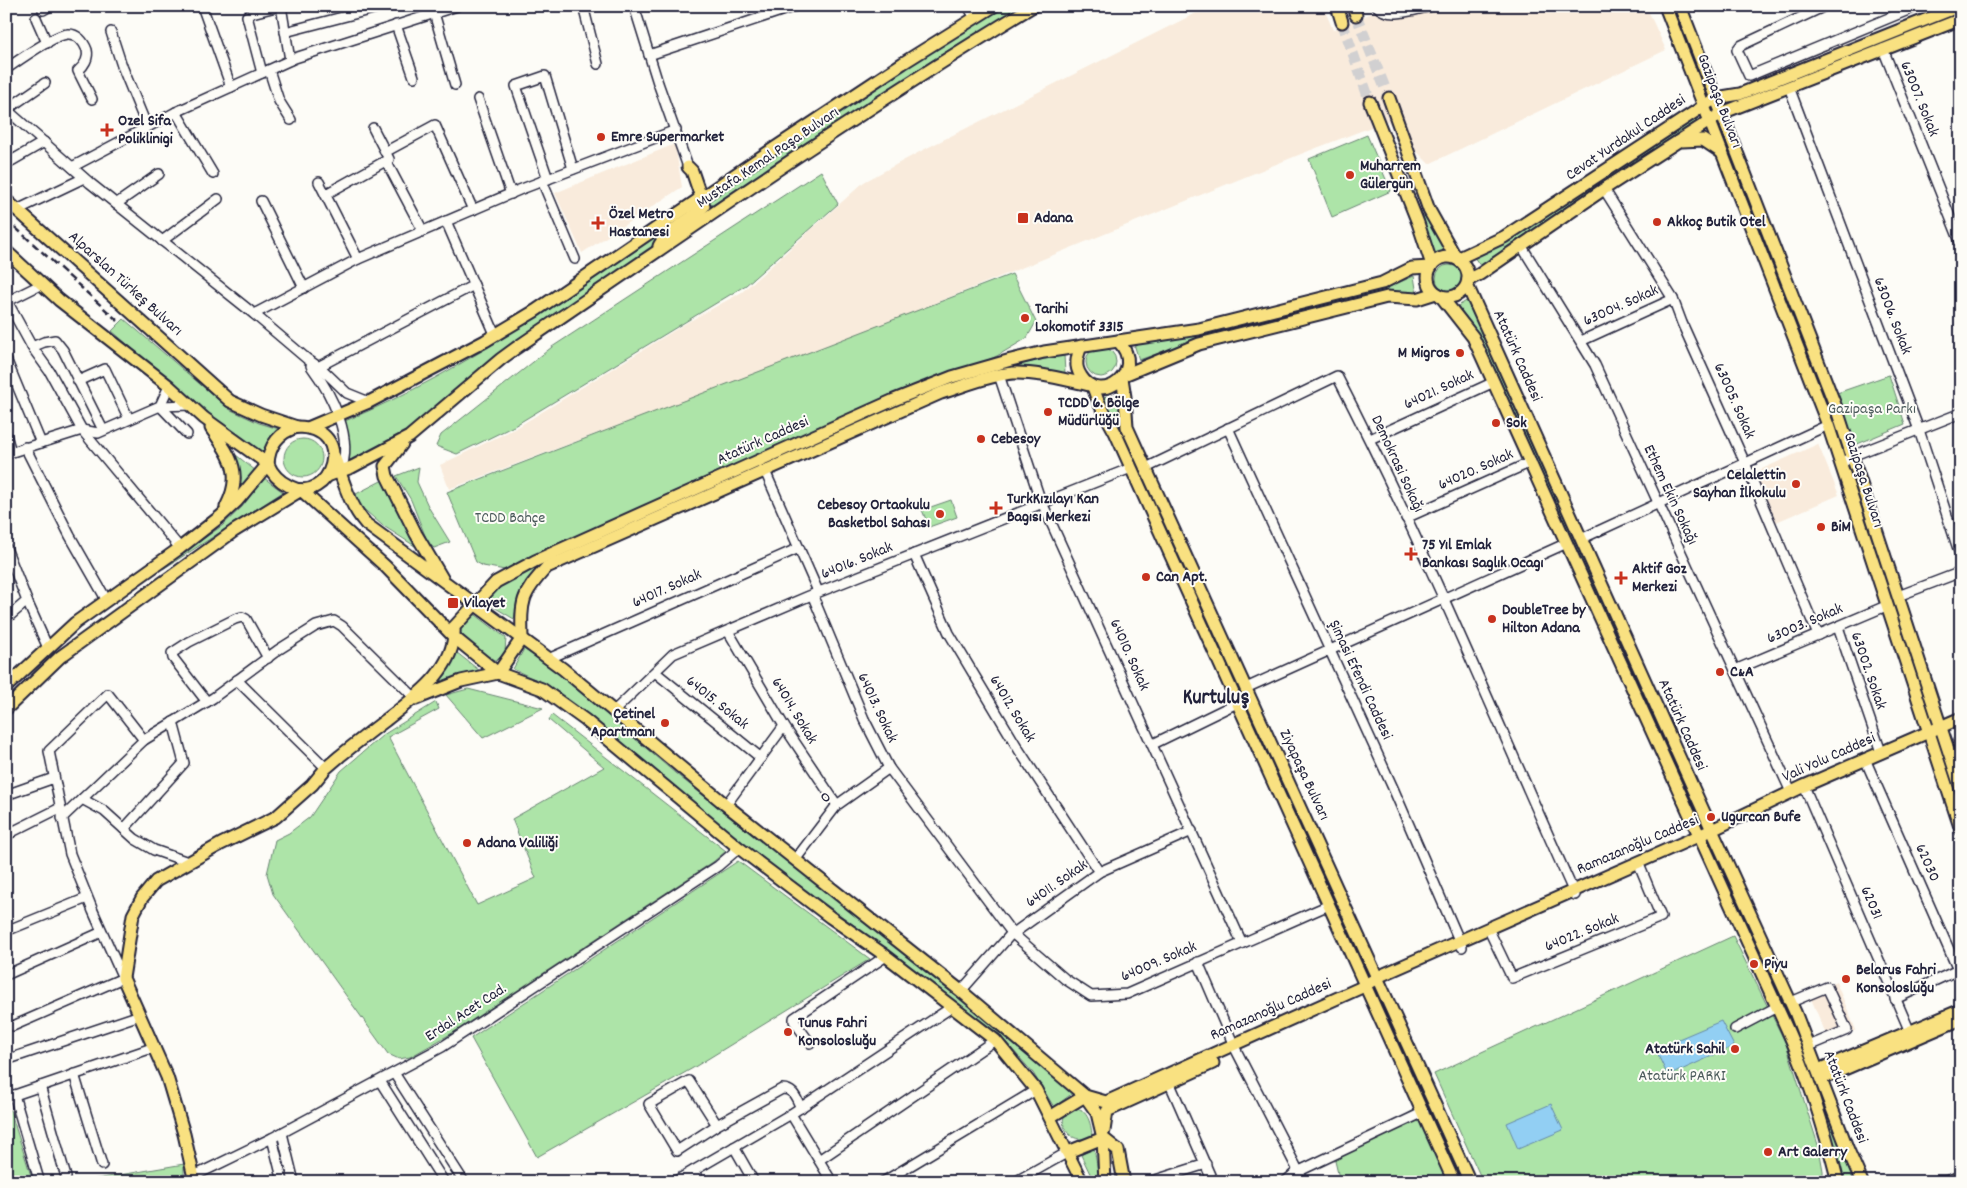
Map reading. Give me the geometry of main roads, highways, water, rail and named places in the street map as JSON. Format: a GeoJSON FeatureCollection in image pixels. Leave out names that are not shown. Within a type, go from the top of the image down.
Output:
{"type":"FeatureCollection","features":[{"type":"Feature","properties":{"kind":"main road","name":"Mustafa Kemal Paşa Bulvarı"},"geometry":{"type":"LineString","coordinates":[[310,428],[369,402],[535,311],[685,208],[700,202],[717,186],[903,63],[994,6]]}},
{"type":"Feature","properties":{"kind":"main road","name":"Mustafa Kemal Paşa Bulvarı"},"geometry":{"type":"LineString","coordinates":[[405,440],[501,359],[903,87],[1033,6]]}},
{"type":"Feature","properties":{"kind":"main road"},"geometry":{"type":"LineString","coordinates":[[1337,6],[1342,22]]}},
{"type":"Feature","properties":{"kind":"main road","name":"Gazipaşa Bulvarı"},"geometry":{"type":"LineString","coordinates":[[1665,6],[1702,106],[1828,426],[1961,830]]}},
{"type":"Feature","properties":{"kind":"main road","name":"Gazipaşa Bulvarı"},"geometry":{"type":"LineString","coordinates":[[1680,6],[1837,410],[1961,788]]}},
{"type":"Feature","properties":{"kind":"main road","name":"Cevat Yurdakul Caddesi"},"geometry":{"type":"LineString","coordinates":[[1456,259],[1510,233],[1716,98],[1740,94],[1960,6]]}},
{"type":"Feature","properties":{"kind":"main road","name":"Cevat Yurdakul Caddesi"},"geometry":{"type":"LineString","coordinates":[[1467,282],[1722,113],[1961,19]]}},
{"type":"Feature","properties":{"kind":"main road"},"geometry":{"type":"LineString","coordinates":[[1389,98],[1429,210],[1456,259],[1467,269],[1467,282],[1458,294],[1446,297],[1438,294],[1416,298],[1387,297],[1199,344],[1123,377],[1112,386],[1106,388],[1092,386],[1078,372],[1076,363],[1082,346],[1200,329],[1382,283],[1412,268],[1431,266],[1446,257],[1456,259]]}},
{"type":"Feature","properties":{"kind":"main road"},"geometry":{"type":"LineString","coordinates":[[1370,102],[1418,222],[1431,266],[1428,280],[1438,294]]}},
{"type":"Feature","properties":{"kind":"main road"},"geometry":{"type":"LineString","coordinates":[[1679,141],[1703,140],[1721,152]]}},
{"type":"Feature","properties":{"kind":"main road"},"geometry":{"type":"LineString","coordinates":[[688,167],[692,171],[700,202],[708,209],[717,207],[734,195],[740,196]]}},
{"type":"Feature","properties":{"kind":"main road"},"geometry":{"type":"LineString","coordinates":[[694,183],[705,187],[717,186]]}},
{"type":"Feature","properties":{"kind":"main road"},"geometry":{"type":"LineString","coordinates":[[685,208],[694,183]]}},
{"type":"Feature","properties":{"kind":"main road","name":"Alparslan Türkeş Bulvarı"},"geometry":{"type":"LineString","coordinates":[[6,200],[222,394],[244,408],[297,426]]}},
{"type":"Feature","properties":{"kind":"main road"},"geometry":{"type":"LineString","coordinates":[[655,254],[662,239],[696,216],[700,202]]}},
{"type":"Feature","properties":{"kind":"main road"},"geometry":{"type":"LineString","coordinates":[[6,251],[59,300],[169,386],[204,418],[268,464],[275,476],[292,487],[301,490],[385,566],[454,638],[498,673],[542,689],[585,720],[738,848],[830,918],[886,956],[995,1040],[1036,1090],[1082,1182]]}},
{"type":"Feature","properties":{"kind":"main road","name":"Atatürk Caddesi"},"geometry":{"type":"LineString","coordinates":[[1467,282],[1581,539],[1791,1002],[1862,1182]]}},
{"type":"Feature","properties":{"kind":"main road","name":"Atatürk Caddesi"},"geometry":{"type":"LineString","coordinates":[[1438,294],[1473,337],[1532,462],[1797,1050],[1828,1142],[1838,1182]]}},
{"type":"Feature","properties":{"kind":"main road"},"geometry":{"type":"LineString","coordinates":[[1118,341],[1127,354],[1128,363],[1123,377]]}},
{"type":"Feature","properties":{"kind":"main road","name":"Atatürk Caddesi"},"geometry":{"type":"LineString","coordinates":[[413,699],[428,686],[444,664],[454,638],[454,627],[496,582],[535,561],[894,400],[952,377],[1044,352],[1082,346]]}},
{"type":"Feature","properties":{"kind":"main road","name":"Atatürk Caddesi"},"geometry":{"type":"LineString","coordinates":[[522,638],[523,602],[529,586],[547,567],[764,471],[941,393],[999,375],[1014,373],[1043,375],[1092,386]]}},
{"type":"Feature","properties":{"kind":"main road","name":"Ziyapaşa Bulvarı"},"geometry":{"type":"LineString","coordinates":[[1123,377],[1127,428],[1470,1182]]}},
{"type":"Feature","properties":{"kind":"main road","name":"Ziyapaşa Bulvarı"},"geometry":{"type":"LineString","coordinates":[[1092,386],[1131,468],[1399,1061],[1424,1112],[1454,1182]]}},
{"type":"Feature","properties":{"kind":"main road"},"geometry":{"type":"LineString","coordinates":[[204,418],[229,453],[234,477],[232,495],[221,516]]}},
{"type":"Feature","properties":{"kind":"main road"},"geometry":{"type":"LineString","coordinates":[[6,687],[75,623],[180,548],[221,516],[237,501],[268,464],[273,445],[279,436],[297,426],[310,428],[326,436],[357,514],[366,524],[563,669],[726,805],[961,991],[1085,1096],[1097,1113],[1103,1138],[1105,1182]]}},
{"type":"Feature","properties":{"kind":"main road"},"geometry":{"type":"LineString","coordinates":[[405,440],[384,466],[387,476],[416,534],[444,582]]}},
{"type":"Feature","properties":{"kind":"main road"},"geometry":{"type":"LineString","coordinates":[[327,476],[352,467],[405,440]]}},
{"type":"Feature","properties":{"kind":"main road"},"geometry":{"type":"LineString","coordinates":[[6,709],[68,651],[234,531],[301,490],[312,488],[321,483],[332,466],[334,456]]}},
{"type":"Feature","properties":{"kind":"main road"},"geometry":{"type":"LineString","coordinates":[[194,1179],[184,1134],[167,1078],[124,978],[133,915],[142,898],[156,881],[188,862],[276,817],[312,785],[326,768],[413,699],[461,682],[498,673],[522,638]]}},
{"type":"Feature","properties":{"kind":"main road","name":"Vali Yolu Caddesi"},"geometry":{"type":"LineString","coordinates":[[1712,830],[1804,786],[1961,718]]}},
{"type":"Feature","properties":{"kind":"main road","name":"Ramazanoğlu Caddesi"},"geometry":{"type":"LineString","coordinates":[[1103,1138],[1107,1111],[1168,1079],[1378,981],[1712,830]]}},
{"type":"Feature","properties":{"kind":"main road"},"geometry":{"type":"LineString","coordinates":[[1819,1075],[1961,1010]]}},
{"type":"Feature","properties":{"kind":"main road"},"geometry":{"type":"LineString","coordinates":[[1819,1075],[1961,1019]]}},
{"type":"Feature","properties":{"kind":"main road","name":"Ramazanoğlu Caddesi"},"geometry":{"type":"LineString","coordinates":[[1085,1096],[1104,1103],[1168,1079]]}},
{"type":"Feature","properties":{"kind":"main road"},"geometry":{"type":"LineString","coordinates":[[1050,1117],[1085,1096]]}},
{"type":"Feature","properties":{"kind":"main road"},"geometry":{"type":"LineString","coordinates":[[1068,1152],[1103,1138]]}},
{"type":"Feature","properties":{"kind":"main road"},"geometry":{"type":"LineString","coordinates":[[1103,1138],[1118,1150],[1124,1182]]}},
{"type":"Feature","properties":{"kind":"main road"},"geometry":{"type":"LineString","coordinates":[[1948,1182],[1961,1177]]}},
{"type":"Feature","properties":{"kind":"water"},"geometry":{"type":"Polygon","coordinates":[[[1721,1021],[1734,1046],[1668,1076],[1655,1049],[1721,1021]]]}},
{"type":"Feature","properties":{"kind":"water"},"geometry":{"type":"Polygon","coordinates":[[[1551,1104],[1563,1130],[1518,1149],[1507,1123],[1551,1104]]]}},
{"type":"Feature","properties":{"kind":"tunnel"},"geometry":{"type":"LineString","coordinates":[[1356,15],[1389,98]]}},
{"type":"Feature","properties":{"kind":"tunnel"},"geometry":{"type":"LineString","coordinates":[[1342,22],[1370,102]]}},
{"type":"Feature","properties":{"kind":"railway"},"geometry":{"type":"LineString","coordinates":[[6,219],[118,321]]}},
{"type":"Feature","properties":{"kind":"place","name":"Ozel Sifa Poliklinigi"},"geometry":{"type":"Point","coordinates":[107,130]}},
{"type":"Feature","properties":{"kind":"place","name":"Emre Supermarket"},"geometry":{"type":"Point","coordinates":[601,137]}},
{"type":"Feature","properties":{"kind":"place","name":"Muharrem Gülergün"},"geometry":{"type":"Point","coordinates":[1350,175]}},
{"type":"Feature","properties":{"kind":"place","name":"Adana"},"geometry":{"type":"Point","coordinates":[1023,218]}},
{"type":"Feature","properties":{"kind":"place","name":"Akkoç Butik Otel"},"geometry":{"type":"Point","coordinates":[1657,222]}},
{"type":"Feature","properties":{"kind":"place","name":"Özel Metro Hastanesi"},"geometry":{"type":"Point","coordinates":[598,223]}},
{"type":"Feature","properties":{"kind":"place","name":"Tarihi Lokomotif 3315"},"geometry":{"type":"Point","coordinates":[1025,318]}},
{"type":"Feature","properties":{"kind":"place","name":"M Migros"},"geometry":{"type":"Point","coordinates":[1460,353]}},
{"type":"Feature","properties":{"kind":"place","name":"TCDD 6. Bölge Müdürlüğü"},"geometry":{"type":"Point","coordinates":[1048,412]}},
{"type":"Feature","properties":{"kind":"place","name":"Sok"},"geometry":{"type":"Point","coordinates":[1496,423]}},
{"type":"Feature","properties":{"kind":"place","name":"Cebesoy"},"geometry":{"type":"Point","coordinates":[981,439]}},
{"type":"Feature","properties":{"kind":"place","name":"Celalettin Sayhan İlkokulu"},"geometry":{"type":"Point","coordinates":[1796,484]}},
{"type":"Feature","properties":{"kind":"place","name":"TurkKızılayı Kan Bagısı Merkezi"},"geometry":{"type":"Point","coordinates":[996,508]}},
{"type":"Feature","properties":{"kind":"place","name":"Cebesoy Ortaokulu Basketbol Sahası"},"geometry":{"type":"Point","coordinates":[940,514]}},
{"type":"Feature","properties":{"kind":"place","name":"BiM"},"geometry":{"type":"Point","coordinates":[1821,527]}},
{"type":"Feature","properties":{"kind":"place","name":"75 Yıl Emlak Bankası Saglık Ocagı"},"geometry":{"type":"Point","coordinates":[1411,554]}},
{"type":"Feature","properties":{"kind":"place","name":"Can Apt."},"geometry":{"type":"Point","coordinates":[1146,577]}},
{"type":"Feature","properties":{"kind":"place","name":"Aktif Goz Merkezi"},"geometry":{"type":"Point","coordinates":[1621,578]}},
{"type":"Feature","properties":{"kind":"place","name":"Vilayet"},"geometry":{"type":"Point","coordinates":[453,603]}},
{"type":"Feature","properties":{"kind":"place","name":"DoubleTree by Hilton Adana"},"geometry":{"type":"Point","coordinates":[1492,619]}},
{"type":"Feature","properties":{"kind":"place","name":"C&A"},"geometry":{"type":"Point","coordinates":[1720,672]}},
{"type":"Feature","properties":{"kind":"place","name":"Çetinel Apartmanı"},"geometry":{"type":"Point","coordinates":[665,723]}},
{"type":"Feature","properties":{"kind":"place","name":"Ugurcan Bufe"},"geometry":{"type":"Point","coordinates":[1711,817]}},
{"type":"Feature","properties":{"kind":"place","name":"Adana Valiliği"},"geometry":{"type":"Point","coordinates":[467,843]}},
{"type":"Feature","properties":{"kind":"place","name":"Piyu"},"geometry":{"type":"Point","coordinates":[1754,964]}},
{"type":"Feature","properties":{"kind":"place","name":"Belarus Fahri Konsolosluğu"},"geometry":{"type":"Point","coordinates":[1846,979]}},
{"type":"Feature","properties":{"kind":"place","name":"Tunus Fahri Konsolosluğu"},"geometry":{"type":"Point","coordinates":[788,1032]}},
{"type":"Feature","properties":{"kind":"place","name":"Atatürk Sahil"},"geometry":{"type":"Point","coordinates":[1735,1049]}},
{"type":"Feature","properties":{"kind":"place","name":"Art Galerry"},"geometry":{"type":"Point","coordinates":[1768,1152]}},
{"type":"Feature","properties":{"kind":"district","name":"Kurtuluş"},"geometry":{"type":"Point","coordinates":[1216,699]}},
{"type":"Feature","properties":{"kind":"park label","name":"Gazipaşa Parkı"},"geometry":{"type":"Point","coordinates":[1872,409]}},
{"type":"Feature","properties":{"kind":"park label","name":"TCDD Bahçe"},"geometry":{"type":"Point","coordinates":[510,518]}},
{"type":"Feature","properties":{"kind":"park label","name":"Atatürk PARKI"},"geometry":{"type":"Point","coordinates":[1682,1076]}}]}
